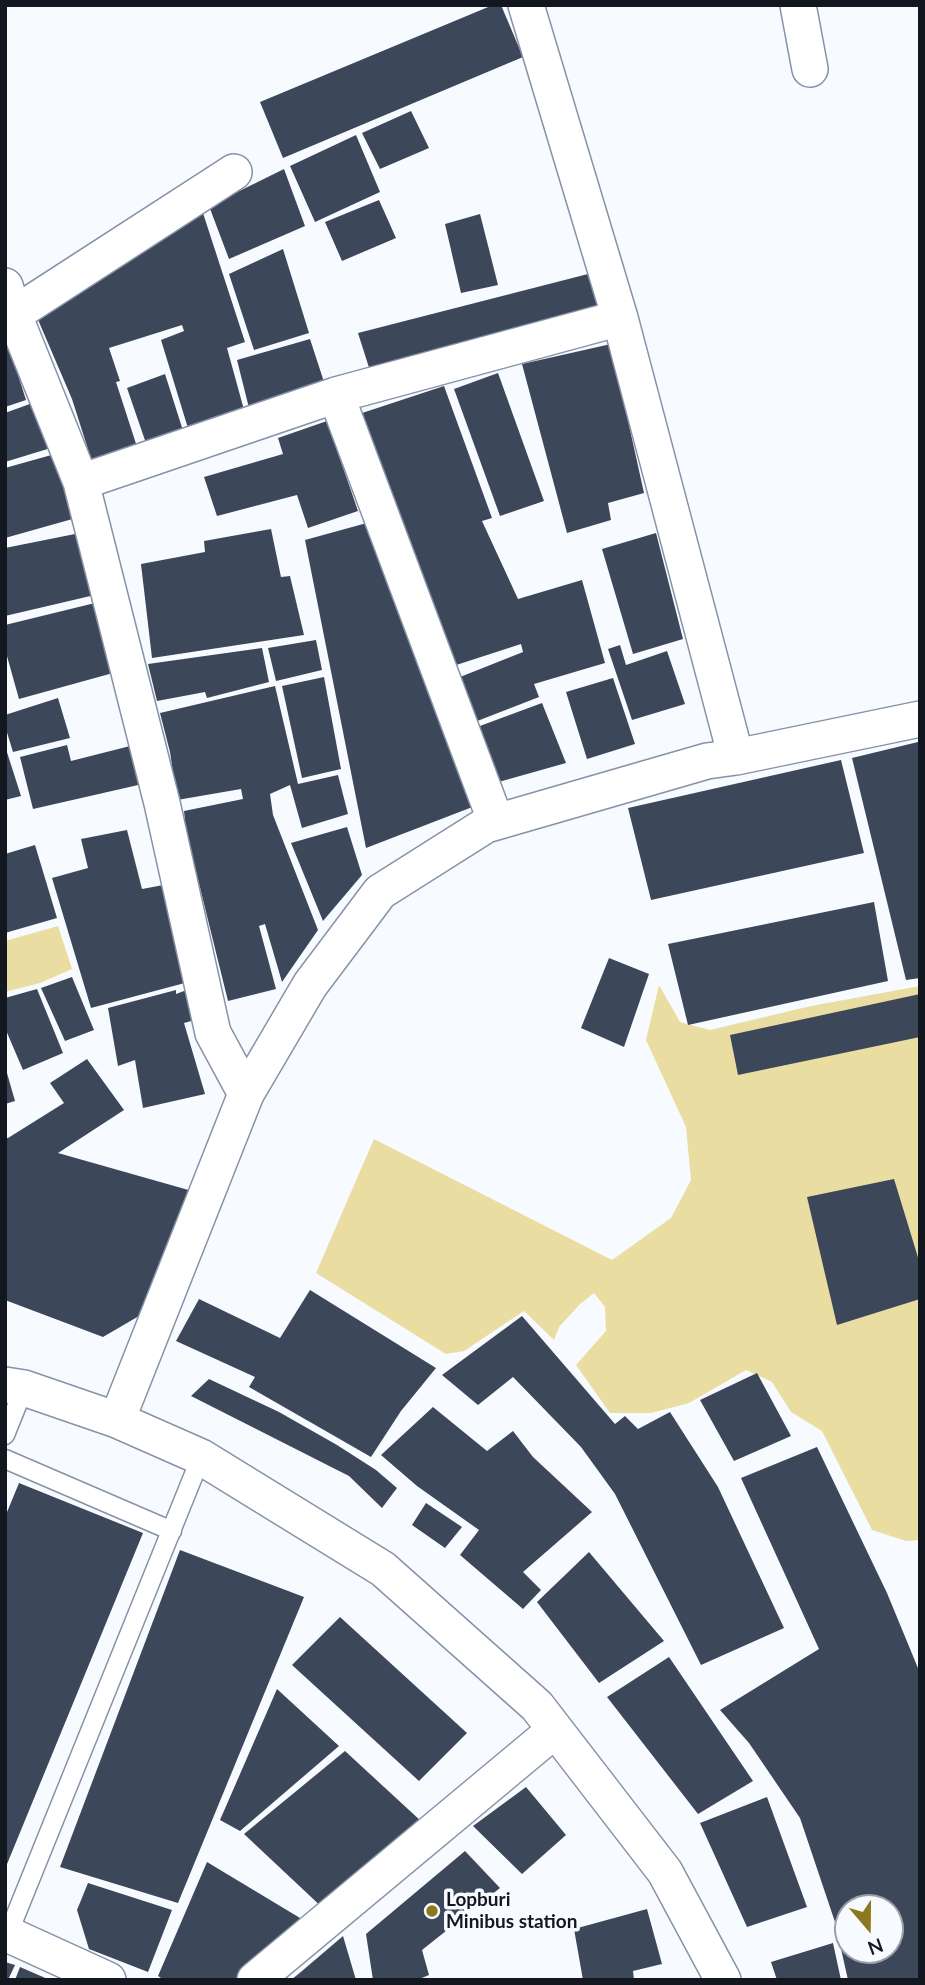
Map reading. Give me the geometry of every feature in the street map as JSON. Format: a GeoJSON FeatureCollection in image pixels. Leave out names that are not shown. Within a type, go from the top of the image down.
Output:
{"type":"FeatureCollection","features":[{"type":"Feature","properties":{"kind":"street"},"geometry":{"type":"LineString","coordinates":[[526,5],[620,318],[736,757]]}},
{"type":"Feature","properties":{"kind":"street"},"geometry":{"type":"LineString","coordinates":[[798,5],[810,69]]}},
{"type":"Feature","properties":{"kind":"street"},"geometry":{"type":"LineString","coordinates":[[233,172],[8,307],[81,482],[162,803],[213,1033],[246,1094]]}},
{"type":"Feature","properties":{"kind":"street"},"geometry":{"type":"LineString","coordinates":[[81,482],[336,395],[620,318]]}},
{"type":"Feature","properties":{"kind":"street"},"geometry":{"type":"LineString","coordinates":[[336,395],[496,822]]}},
{"type":"Feature","properties":{"kind":"street"},"geometry":{"type":"LineString","coordinates":[[117,1420],[246,1094],[310,985],[380,892],[486,825],[707,761],[920,719]]}},
{"type":"Feature","properties":{"kind":"street"},"geometry":{"type":"LineString","coordinates":[[15,1387],[117,1420],[201,1457],[383,1569],[537,1706],[665,1871],[723,1980]]}},
{"type":"Feature","properties":{"kind":"street"},"geometry":{"type":"LineString","coordinates":[[255,1980],[555,1730]]}},
{"type":"Feature","properties":{"kind":"street"},"geometry":{"type":"LineString","coordinates":[[7,1934],[108,1980]]}},
{"type":"Feature","properties":{"kind":"lane"},"geometry":{"type":"LineString","coordinates":[[5,1435],[15,1387]]}},
{"type":"Feature","properties":{"kind":"lane"},"geometry":{"type":"LineString","coordinates":[[7,1934],[201,1457]]}},
{"type":"Feature","properties":{"kind":"lane"},"geometry":{"type":"LineString","coordinates":[[5,1459],[172,1531]]}},
{"type":"Feature","properties":{"kind":"shaded area"},"geometry":{"type":"Polygon","coordinates":[[[58,926],[72,969],[40,983],[5,992],[5,941],[58,926]]]}},
{"type":"Feature","properties":{"kind":"shaded area"},"geometry":{"type":"Polygon","coordinates":[[[659,985],[680,1022],[710,1030],[811,1006],[920,986],[920,1540],[906,1541],[872,1530],[822,1431],[791,1412],[772,1382],[746,1370],[689,1403],[651,1413],[610,1413],[576,1365],[606,1331],[605,1307],[594,1293],[559,1327],[554,1340],[524,1311],[464,1351],[446,1354],[316,1273],[374,1139],[612,1260],[671,1218],[691,1180],[686,1127],[646,1040],[659,985]]]}},
{"type":"Feature","properties":{"kind":"building"},"geometry":{"type":"Polygon","coordinates":[[[493,5],[501,5],[523,57],[283,158],[260,102],[493,5]]]}},
{"type":"Feature","properties":{"kind":"building"},"geometry":{"type":"Polygon","coordinates":[[[411,111],[429,148],[380,169],[362,133],[411,111]]]}},
{"type":"Feature","properties":{"kind":"building"},"geometry":{"type":"Polygon","coordinates":[[[356,135],[380,192],[315,222],[290,166],[356,135]]]}},
{"type":"Feature","properties":{"kind":"building"},"geometry":{"type":"Polygon","coordinates":[[[284,169],[305,226],[229,259],[209,206],[284,169]]]}},
{"type":"Feature","properties":{"kind":"building"},"geometry":{"type":"Polygon","coordinates":[[[379,200],[396,238],[342,261],[325,222],[379,200]]]}},
{"type":"Feature","properties":{"kind":"building"},"geometry":{"type":"Polygon","coordinates":[[[201,207],[245,342],[227,348],[246,417],[191,438],[161,340],[184,331],[182,325],[109,348],[120,381],[116,382],[139,453],[94,468],[72,399],[36,315],[201,207]]]}},
{"type":"Feature","properties":{"kind":"building"},"geometry":{"type":"Polygon","coordinates":[[[480,214],[498,285],[461,293],[445,224],[480,214]]]}},
{"type":"Feature","properties":{"kind":"building"},"geometry":{"type":"Polygon","coordinates":[[[283,249],[309,333],[254,350],[229,274],[283,249]]]}},
{"type":"Feature","properties":{"kind":"building"},"geometry":{"type":"Polygon","coordinates":[[[588,274],[602,312],[372,377],[358,333],[588,274]]]}},
{"type":"Feature","properties":{"kind":"building"},"geometry":{"type":"Polygon","coordinates":[[[5,334],[26,400],[5,407],[5,334]]]}},
{"type":"Feature","properties":{"kind":"building"},"geometry":{"type":"Polygon","coordinates":[[[310,339],[325,385],[249,408],[237,360],[310,339]]]}},
{"type":"Feature","properties":{"kind":"building"},"geometry":{"type":"Polygon","coordinates":[[[611,344],[644,493],[608,503],[611,520],[567,533],[522,364],[611,344]]]}},
{"type":"Feature","properties":{"kind":"building"},"geometry":{"type":"Polygon","coordinates":[[[498,373],[544,501],[500,516],[454,389],[498,373]]]}},
{"type":"Feature","properties":{"kind":"building"},"geometry":{"type":"Polygon","coordinates":[[[165,374],[185,437],[148,449],[127,388],[165,374]]]}},
{"type":"Feature","properties":{"kind":"building"},"geometry":{"type":"Polygon","coordinates":[[[444,386],[492,518],[482,521],[518,599],[582,580],[605,663],[534,684],[539,697],[467,725],[450,681],[523,652],[521,644],[447,668],[350,417],[444,386]]]}},
{"type":"Feature","properties":{"kind":"building"},"geometry":{"type":"Polygon","coordinates":[[[38,401],[54,447],[5,462],[5,413],[38,401]]]}},
{"type":"Feature","properties":{"kind":"building"},"geometry":{"type":"Polygon","coordinates":[[[327,421],[358,511],[308,528],[297,495],[217,516],[204,477],[283,454],[278,438],[327,421]]]}},
{"type":"Feature","properties":{"kind":"building"},"geometry":{"type":"Polygon","coordinates":[[[55,454],[76,518],[5,538],[5,468],[55,454]]]}},
{"type":"Feature","properties":{"kind":"building"},"geometry":{"type":"Polygon","coordinates":[[[374,521],[475,806],[366,848],[305,540],[374,521]]]}},
{"type":"Feature","properties":{"kind":"building"},"geometry":{"type":"Polygon","coordinates":[[[271,529],[281,577],[290,576],[304,635],[152,658],[141,564],[205,552],[204,541],[271,529]]]}},
{"type":"Feature","properties":{"kind":"building"},"geometry":{"type":"Polygon","coordinates":[[[85,532],[99,594],[5,616],[5,548],[85,532]]]}},
{"type":"Feature","properties":{"kind":"building"},"geometry":{"type":"Polygon","coordinates":[[[656,533],[683,639],[633,654],[602,549],[656,533]]]}},
{"type":"Feature","properties":{"kind":"building"},"geometry":{"type":"Polygon","coordinates":[[[95,603],[113,673],[19,699],[5,649],[5,625],[95,603]]]}},
{"type":"Feature","properties":{"kind":"building"},"geometry":{"type":"Polygon","coordinates":[[[316,640],[322,670],[276,681],[268,648],[316,640]]]}},
{"type":"Feature","properties":{"kind":"building"},"geometry":{"type":"Polygon","coordinates":[[[620,645],[626,665],[667,651],[685,704],[632,720],[608,649],[620,645]]]}},
{"type":"Feature","properties":{"kind":"building"},"geometry":{"type":"Polygon","coordinates":[[[262,648],[269,682],[207,698],[205,692],[157,701],[148,664],[262,648]]]}},
{"type":"Feature","properties":{"kind":"building"},"geometry":{"type":"Polygon","coordinates":[[[324,677],[341,769],[302,778],[282,686],[324,677]]]}},
{"type":"Feature","properties":{"kind":"building"},"geometry":{"type":"Polygon","coordinates":[[[613,678],[635,744],[587,759],[566,692],[613,678]]]}},
{"type":"Feature","properties":{"kind":"building"},"geometry":{"type":"Polygon","coordinates":[[[275,686],[298,784],[338,775],[348,814],[302,828],[290,785],[270,794],[273,815],[318,930],[282,982],[265,924],[259,926],[276,989],[228,1001],[186,831],[184,811],[243,799],[241,789],[177,800],[170,752],[160,713],[275,686]]]}},
{"type":"Feature","properties":{"kind":"building"},"geometry":{"type":"Polygon","coordinates":[[[58,698],[70,738],[13,752],[5,726],[5,715],[58,698]]]}},
{"type":"Feature","properties":{"kind":"building"},"geometry":{"type":"Polygon","coordinates":[[[542,703],[566,763],[488,785],[469,730],[542,703]]]}},
{"type":"Feature","properties":{"kind":"building"},"geometry":{"type":"Polygon","coordinates":[[[918,742],[920,978],[906,980],[852,758],[918,742]]]}},
{"type":"Feature","properties":{"kind":"building"},"geometry":{"type":"Polygon","coordinates":[[[138,744],[147,783],[33,809],[20,757],[67,745],[71,761],[138,744]]]}},
{"type":"Feature","properties":{"kind":"building"},"geometry":{"type":"Polygon","coordinates":[[[5,746],[21,796],[5,800],[5,746]]]}},
{"type":"Feature","properties":{"kind":"building"},"geometry":{"type":"Polygon","coordinates":[[[841,760],[864,853],[651,900],[628,808],[841,760]]]}},
{"type":"Feature","properties":{"kind":"building"},"geometry":{"type":"Polygon","coordinates":[[[347,827],[362,875],[323,921],[291,843],[347,827]]]}},
{"type":"Feature","properties":{"kind":"building"},"geometry":{"type":"Polygon","coordinates":[[[127,830],[142,889],[174,883],[196,980],[91,1008],[52,878],[88,868],[81,839],[127,830]]]}},
{"type":"Feature","properties":{"kind":"building"},"geometry":{"type":"Polygon","coordinates":[[[35,845],[57,918],[5,933],[5,854],[35,845]]]}},
{"type":"Feature","properties":{"kind":"building"},"geometry":{"type":"Polygon","coordinates":[[[874,902],[888,981],[688,1025],[668,944],[874,902]]]}},
{"type":"Feature","properties":{"kind":"building"},"geometry":{"type":"Polygon","coordinates":[[[609,958],[649,974],[624,1047],[581,1028],[609,958]]]}},
{"type":"Feature","properties":{"kind":"building"},"geometry":{"type":"Polygon","coordinates":[[[72,977],[94,1030],[65,1041],[41,988],[72,977]]]}},
{"type":"Feature","properties":{"kind":"building"},"geometry":{"type":"Polygon","coordinates":[[[192,988],[202,1018],[184,1023],[205,1094],[143,1108],[135,1060],[118,1066],[108,1008],[176,990],[176,994],[192,988]]]}},
{"type":"Feature","properties":{"kind":"building"},"geometry":{"type":"Polygon","coordinates":[[[37,989],[63,1053],[23,1070],[5,1028],[5,998],[37,989]]]}},
{"type":"Feature","properties":{"kind":"building"},"geometry":{"type":"Polygon","coordinates":[[[920,994],[920,1037],[738,1075],[730,1035],[920,994]]]}},
{"type":"Feature","properties":{"kind":"building"},"geometry":{"type":"Polygon","coordinates":[[[87,1059],[124,1110],[58,1153],[192,1191],[139,1316],[103,1337],[5,1300],[5,1138],[64,1103],[50,1083],[87,1059]]]}},
{"type":"Feature","properties":{"kind":"building"},"geometry":{"type":"Polygon","coordinates":[[[5,1066],[15,1101],[5,1104],[5,1066]]]}},
{"type":"Feature","properties":{"kind":"building"},"geometry":{"type":"Polygon","coordinates":[[[894,1179],[920,1264],[920,1299],[837,1325],[807,1197],[894,1179]]]}},
{"type":"Feature","properties":{"kind":"building"},"geometry":{"type":"Polygon","coordinates":[[[310,1290],[436,1368],[401,1411],[371,1457],[249,1387],[255,1377],[176,1341],[199,1299],[280,1338],[310,1290]]]}},
{"type":"Feature","properties":{"kind":"building"},"geometry":{"type":"Polygon","coordinates":[[[522,1316],[615,1424],[625,1416],[638,1429],[670,1412],[718,1487],[784,1628],[701,1665],[615,1494],[581,1447],[513,1377],[478,1405],[442,1375],[522,1316]]]}},
{"type":"Feature","properties":{"kind":"building"},"geometry":{"type":"Polygon","coordinates":[[[757,1373],[791,1436],[734,1461],[700,1400],[757,1373]]]}},
{"type":"Feature","properties":{"kind":"building"},"geometry":{"type":"Polygon","coordinates":[[[209,1379],[279,1412],[337,1445],[376,1470],[397,1488],[382,1508],[349,1476],[191,1396],[209,1379]]]}},
{"type":"Feature","properties":{"kind":"building"},"geometry":{"type":"Polygon","coordinates":[[[433,1407],[487,1451],[513,1431],[533,1457],[592,1512],[523,1572],[541,1590],[523,1609],[460,1555],[479,1530],[417,1486],[381,1455],[433,1407]]]}},
{"type":"Feature","properties":{"kind":"building"},"geometry":{"type":"Polygon","coordinates":[[[817,1447],[887,1593],[920,1673],[920,1980],[848,1980],[844,1964],[904,1964],[904,1894],[834,1894],[834,1919],[800,1818],[749,1743],[720,1710],[819,1649],[741,1478],[817,1447]]]}},
{"type":"Feature","properties":{"kind":"building"},"geometry":{"type":"Polygon","coordinates":[[[19,1483],[143,1533],[5,1869],[5,1517],[19,1483]]]}},
{"type":"Feature","properties":{"kind":"building"},"geometry":{"type":"Polygon","coordinates":[[[426,1503],[462,1527],[445,1548],[412,1525],[426,1503]]]}},
{"type":"Feature","properties":{"kind":"building"},"geometry":{"type":"Polygon","coordinates":[[[180,1550],[304,1597],[178,1903],[60,1867],[180,1550]]]}},
{"type":"Feature","properties":{"kind":"building"},"geometry":{"type":"Polygon","coordinates":[[[589,1552],[664,1641],[599,1683],[537,1602],[589,1552]]]}},
{"type":"Feature","properties":{"kind":"building"},"geometry":{"type":"Polygon","coordinates":[[[340,1617],[467,1733],[419,1781],[292,1665],[340,1617]]]}},
{"type":"Feature","properties":{"kind":"building"},"geometry":{"type":"Polygon","coordinates":[[[669,1657],[753,1781],[698,1814],[607,1697],[669,1657]]]}},
{"type":"Feature","properties":{"kind":"building"},"geometry":{"type":"Polygon","coordinates":[[[277,1689],[339,1746],[240,1831],[220,1820],[277,1689]]]}},
{"type":"Feature","properties":{"kind":"building"},"geometry":{"type":"Polygon","coordinates":[[[345,1751],[422,1822],[326,1911],[244,1834],[345,1751]]]}},
{"type":"Feature","properties":{"kind":"building"},"geometry":{"type":"Polygon","coordinates":[[[526,1787],[566,1835],[522,1874],[473,1826],[526,1787]]]}},
{"type":"Feature","properties":{"kind":"building"},"geometry":{"type":"Polygon","coordinates":[[[767,1797],[807,1907],[747,1927],[700,1823],[767,1797]]]}},
{"type":"Feature","properties":{"kind":"building","name":"Lopburi Minibus station"},"geometry":{"type":"Polygon","coordinates":[[[465,1851],[500,1888],[422,1950],[429,1975],[417,1980],[373,1980],[366,1934],[465,1851]]]}},
{"type":"Feature","properties":{"kind":"building"},"geometry":{"type":"Polygon","coordinates":[[[207,1862],[305,1921],[236,1980],[164,1980],[158,1976],[207,1862]]]}},
{"type":"Feature","properties":{"kind":"building"},"geometry":{"type":"Polygon","coordinates":[[[88,1883],[172,1910],[148,1972],[89,1949],[77,1910],[88,1883]]]}},
{"type":"Feature","properties":{"kind":"building"},"geometry":{"type":"Polygon","coordinates":[[[647,1909],[662,1964],[633,1971],[634,1980],[583,1980],[574,1929],[647,1909]]]}},
{"type":"Feature","properties":{"kind":"building"},"geometry":{"type":"Polygon","coordinates":[[[343,1936],[356,1980],[291,1980],[302,1971],[343,1936]]]}},
{"type":"Feature","properties":{"kind":"building"},"geometry":{"type":"Polygon","coordinates":[[[833,1943],[834,1964],[838,1964],[841,1980],[777,1980],[771,1962],[833,1943]]]}},
{"type":"Feature","properties":{"kind":"building"},"geometry":{"type":"Polygon","coordinates":[[[5,1962],[15,1965],[8,1980],[5,1980],[5,1962]]]}},
{"type":"Feature","properties":{"kind":"building"},"geometry":{"type":"Polygon","coordinates":[[[20,1967],[50,1980],[15,1980],[20,1967]]]}},
{"type":"Feature","properties":{"kind":"place","name":"Lopburi Minibus station"},"geometry":{"type":"Point","coordinates":[432,1911]}}]}
